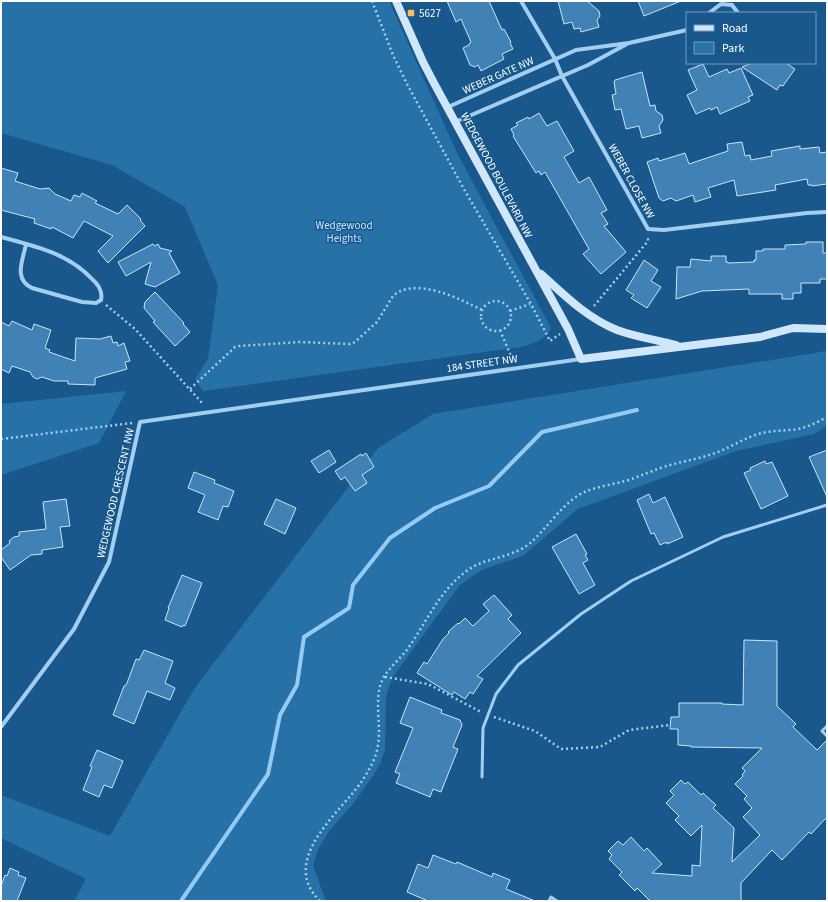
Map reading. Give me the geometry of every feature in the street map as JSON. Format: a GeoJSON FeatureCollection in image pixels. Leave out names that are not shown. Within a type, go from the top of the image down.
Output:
{"type":"FeatureCollection","features":[{"type":"Feature","properties":{"kind":"street","name":"WEDGEWOOD BOULEVARD NW"},"geometry":{"type":"LineString","coordinates":[[396,1],[423,62],[568,329],[581,359]]}},
{"type":"Feature","properties":{"kind":"street","name":"WEBER CLOSE NW"},"geometry":{"type":"LineString","coordinates":[[521,1],[555,59],[562,76],[648,229],[664,230],[827,212]]}},
{"type":"Feature","properties":{"kind":"street"},"geometry":{"type":"LineString","coordinates":[[710,12],[721,4],[732,5],[737,12]]}},
{"type":"Feature","properties":{"kind":"street"},"geometry":{"type":"LineString","coordinates":[[455,122],[588,65],[629,43],[686,30]]}},
{"type":"Feature","properties":{"kind":"street","name":"WEBER GATE NW"},"geometry":{"type":"LineString","coordinates":[[448,107],[576,50],[629,43]]}},
{"type":"Feature","properties":{"kind":"street"},"geometry":{"type":"LineString","coordinates":[[1,237],[48,250],[76,264],[97,283],[101,290],[101,300],[96,303],[82,302],[26,285],[20,273],[26,244]]}},
{"type":"Feature","properties":{"kind":"street"},"geometry":{"type":"LineString","coordinates":[[536,270],[580,308],[605,324],[629,334],[681,346]]}},
{"type":"Feature","properties":{"kind":"street","name":"184 STREET NW"},"geometry":{"type":"LineString","coordinates":[[140,422],[581,359],[760,337],[793,328],[827,328]]}},
{"type":"Feature","properties":{"kind":"street","name":"WEDGEWOOD CRESCENT NW"},"geometry":{"type":"LineString","coordinates":[[1,727],[74,629],[109,562],[140,422]]}},
{"type":"Feature","properties":{"kind":"lane"},"geometry":{"type":"LineString","coordinates":[[482,777],[483,728],[496,694],[518,665],[581,614],[631,581],[723,537],[827,505]]}},
{"type":"Feature","properties":{"kind":"lane"},"geometry":{"type":"LineString","coordinates":[[827,726],[822,731],[827,736]]}},
{"type":"Feature","properties":{"kind":"lane"},"geometry":{"type":"LineString","coordinates":[[549,901],[551,897],[557,901]]}},
{"type":"Feature","properties":{"kind":"path"},"geometry":{"type":"LineString","coordinates":[[190,389],[239,346],[300,342],[345,344],[355,342],[377,322],[393,296],[400,291],[407,289],[418,288],[433,291],[458,299],[482,310]]}},
{"type":"Feature","properties":{"kind":"path"},"geometry":{"type":"LineString","coordinates":[[101,300],[135,329],[210,412]]}},
{"type":"Feature","properties":{"kind":"path"},"geometry":{"type":"LineString","coordinates":[[496,301],[505,305],[510,311],[509,322],[500,330],[491,330],[484,325],[481,317],[482,310],[486,304],[496,301]]}},
{"type":"Feature","properties":{"kind":"path"},"geometry":{"type":"LineString","coordinates":[[510,311],[531,304]]}},
{"type":"Feature","properties":{"kind":"path"},"geometry":{"type":"LineString","coordinates":[[500,330],[516,369]]}},
{"type":"Feature","properties":{"kind":"path"},"geometry":{"type":"LineString","coordinates":[[320,901],[313,893],[306,877],[308,859],[319,833],[359,785],[369,770],[375,756],[378,738],[379,694],[384,677],[406,650],[441,597],[459,577],[477,565],[519,551],[542,532],[577,496],[587,491],[628,480],[667,466],[710,455],[725,450],[762,433],[796,429],[816,423],[827,417]]}},
{"type":"Feature","properties":{"kind":"path"},"geometry":{"type":"LineString","coordinates":[[1,439],[140,422]]}},
{"type":"Feature","properties":{"kind":"path"},"geometry":{"type":"LineString","coordinates":[[384,677],[428,684],[488,715],[535,731],[561,749],[600,747],[629,730],[670,725]]}},
{"type":"Feature","properties":{"kind":"green space","name":"Wedgewood Heights"},"geometry":{"type":"Polygon","coordinates":[[[1,1],[389,1],[457,153],[551,328],[549,332],[543,338],[521,347],[203,391],[195,379],[208,359],[218,285],[185,207],[112,165],[1,133],[1,1]]]}},
{"type":"Feature","properties":{"kind":"green space"},"geometry":{"type":"Polygon","coordinates":[[[827,351],[827,426],[814,434],[736,451],[578,509],[523,556],[484,569],[459,586],[392,678],[386,696],[385,749],[380,764],[353,804],[330,830],[318,849],[313,866],[326,901],[74,901],[86,879],[1,838],[1,795],[110,836],[194,689],[378,448],[433,414],[827,351]]]}},
{"type":"Feature","properties":{"kind":"green space"},"geometry":{"type":"Polygon","coordinates":[[[126,391],[99,443],[1,475],[1,404],[126,391]]]}},
{"type":"Feature","properties":{"kind":"building"},"geometry":{"type":"Polygon","coordinates":[[[447,1],[489,1],[502,30],[504,29],[511,42],[510,43],[513,49],[502,54],[504,59],[481,71],[478,65],[475,67],[470,65],[463,48],[471,42],[461,19],[456,22],[447,1]]]}},
{"type":"Feature","properties":{"kind":"building"},"geometry":{"type":"Polygon","coordinates":[[[558,1],[587,1],[599,11],[600,16],[597,20],[599,27],[581,32],[580,28],[574,29],[572,22],[564,24],[558,1]]]}},
{"type":"Feature","properties":{"kind":"building"},"geometry":{"type":"Polygon","coordinates":[[[638,1],[681,1],[644,16],[638,1]]]}},
{"type":"Feature","properties":{"kind":"building"},"geometry":{"type":"Polygon","coordinates":[[[703,64],[709,77],[727,69],[729,73],[741,68],[753,95],[748,97],[750,101],[720,114],[717,107],[711,110],[710,108],[696,114],[687,95],[697,90],[688,70],[703,64]]]}},
{"type":"Feature","properties":{"kind":"building"},"geometry":{"type":"Polygon","coordinates":[[[750,64],[788,64],[795,69],[783,86],[780,85],[777,90],[742,67],[750,64]]]}},
{"type":"Feature","properties":{"kind":"building"},"geometry":{"type":"Polygon","coordinates":[[[642,72],[650,106],[655,105],[656,111],[662,115],[663,120],[659,126],[661,133],[642,138],[639,126],[626,129],[621,109],[615,110],[612,95],[616,94],[615,80],[642,72]]]}},
{"type":"Feature","properties":{"kind":"building"},"geometry":{"type":"Polygon","coordinates":[[[539,113],[547,126],[557,121],[574,151],[564,157],[579,183],[589,177],[607,210],[601,213],[608,224],[604,226],[626,252],[601,274],[583,254],[589,249],[545,172],[541,175],[539,171],[536,173],[513,136],[514,135],[511,129],[518,125],[516,123],[528,117],[529,119],[539,113]]]}},
{"type":"Feature","properties":{"kind":"building"},"geometry":{"type":"Polygon","coordinates":[[[742,142],[745,156],[750,155],[751,160],[772,156],[771,151],[800,146],[800,149],[819,147],[820,153],[827,152],[827,184],[812,186],[808,185],[807,179],[775,185],[776,190],[737,196],[734,180],[708,188],[711,197],[695,202],[693,195],[676,201],[671,198],[663,201],[659,198],[647,162],[658,158],[659,161],[685,153],[689,164],[728,151],[727,144],[742,142]]]}},
{"type":"Feature","properties":{"kind":"building"},"geometry":{"type":"Polygon","coordinates":[[[1,168],[18,173],[15,181],[40,189],[49,188],[55,194],[71,201],[74,195],[80,197],[82,193],[97,201],[95,203],[118,214],[127,205],[141,219],[140,220],[145,226],[108,263],[98,251],[113,236],[84,221],[73,238],[52,227],[51,229],[34,223],[35,219],[1,210],[1,168]]]}},
{"type":"Feature","properties":{"kind":"building"},"geometry":{"type":"Polygon","coordinates":[[[806,242],[823,242],[823,253],[827,253],[827,279],[820,279],[820,283],[801,283],[801,293],[793,293],[793,299],[782,299],[782,294],[749,294],[749,289],[702,291],[676,299],[677,267],[690,267],[691,259],[711,261],[711,256],[726,256],[726,262],[728,263],[754,262],[754,260],[756,260],[756,251],[763,251],[763,249],[785,249],[785,245],[806,244],[806,242]]]}},
{"type":"Feature","properties":{"kind":"building"},"geometry":{"type":"Polygon","coordinates":[[[153,244],[155,246],[158,244],[160,248],[172,251],[169,253],[180,273],[155,287],[145,284],[151,262],[126,276],[118,262],[153,244]]]}},
{"type":"Feature","properties":{"kind":"building"},"geometry":{"type":"Polygon","coordinates":[[[644,260],[658,270],[651,281],[661,287],[647,308],[631,298],[634,295],[626,290],[644,260]]]}},
{"type":"Feature","properties":{"kind":"building"},"geometry":{"type":"Polygon","coordinates":[[[155,292],[184,323],[183,324],[190,332],[175,346],[153,322],[155,321],[144,308],[145,302],[155,292]]]}},
{"type":"Feature","properties":{"kind":"building"},"geometry":{"type":"Polygon","coordinates":[[[12,321],[32,330],[34,324],[51,330],[45,348],[50,350],[49,352],[75,361],[76,338],[100,339],[111,336],[113,343],[117,342],[118,346],[124,343],[130,361],[125,362],[127,369],[95,378],[95,385],[68,384],[68,381],[54,381],[42,377],[37,379],[33,377],[30,372],[12,366],[9,373],[1,369],[1,322],[9,326],[12,321]]]}},
{"type":"Feature","properties":{"kind":"building"},"geometry":{"type":"Polygon","coordinates":[[[329,450],[336,462],[319,473],[311,461],[329,450]]]}},
{"type":"Feature","properties":{"kind":"building"},"geometry":{"type":"Polygon","coordinates":[[[827,450],[827,497],[809,457],[827,450]]]}},
{"type":"Feature","properties":{"kind":"building"},"geometry":{"type":"Polygon","coordinates":[[[366,453],[374,467],[362,475],[367,483],[355,491],[345,477],[341,480],[335,471],[361,454],[362,456],[366,453]]]}},
{"type":"Feature","properties":{"kind":"building"},"geometry":{"type":"Polygon","coordinates":[[[765,461],[766,464],[772,462],[788,496],[761,509],[744,473],[751,470],[750,468],[765,461]]]}},
{"type":"Feature","properties":{"kind":"building"},"geometry":{"type":"Polygon","coordinates":[[[194,472],[215,480],[214,483],[234,491],[228,507],[223,506],[218,520],[198,512],[205,495],[188,488],[194,472]]]}},
{"type":"Feature","properties":{"kind":"building"},"geometry":{"type":"Polygon","coordinates":[[[649,494],[653,503],[665,497],[683,537],[667,544],[667,542],[660,545],[654,533],[651,534],[637,500],[649,494]]]}},
{"type":"Feature","properties":{"kind":"building"},"geometry":{"type":"Polygon","coordinates":[[[66,499],[70,526],[60,527],[63,547],[42,550],[42,554],[31,555],[10,570],[1,557],[1,550],[10,543],[9,541],[14,537],[19,536],[19,532],[46,529],[43,502],[66,499]]]}},
{"type":"Feature","properties":{"kind":"building"},"geometry":{"type":"Polygon","coordinates":[[[276,499],[296,508],[285,534],[264,524],[276,499]]]}},
{"type":"Feature","properties":{"kind":"building"},"geometry":{"type":"Polygon","coordinates":[[[576,534],[587,554],[585,555],[588,560],[583,563],[595,585],[579,594],[552,547],[576,534]]]}},
{"type":"Feature","properties":{"kind":"building"},"geometry":{"type":"Polygon","coordinates":[[[182,575],[202,583],[185,626],[183,625],[182,627],[165,620],[168,608],[182,575]]]}},
{"type":"Feature","properties":{"kind":"building"},"geometry":{"type":"Polygon","coordinates":[[[494,595],[512,615],[508,619],[521,633],[477,676],[483,679],[473,694],[470,692],[465,699],[454,692],[452,695],[417,673],[424,662],[427,664],[443,639],[449,633],[448,632],[458,623],[459,624],[465,618],[473,626],[489,611],[483,604],[494,595]]]}},
{"type":"Feature","properties":{"kind":"building"},"geometry":{"type":"Polygon","coordinates":[[[744,640],[777,641],[777,706],[796,724],[793,727],[817,750],[827,740],[827,817],[811,834],[809,832],[782,860],[772,850],[741,883],[741,901],[650,901],[637,888],[635,891],[619,875],[622,872],[609,859],[612,855],[608,851],[618,841],[623,845],[631,837],[644,851],[647,848],[662,864],[652,873],[692,876],[692,865],[700,866],[702,825],[691,836],[675,820],[679,816],[666,803],[674,795],[670,791],[681,780],[685,784],[688,782],[701,795],[703,793],[716,805],[713,808],[734,828],[732,862],[760,835],[743,817],[752,808],[744,799],[747,796],[735,784],[743,776],[742,775],[745,771],[742,768],[762,748],[691,747],[678,745],[678,729],[670,729],[671,717],[679,717],[679,703],[722,703],[743,705],[744,640]]]}},
{"type":"Feature","properties":{"kind":"building"},"geometry":{"type":"Polygon","coordinates":[[[144,650],[173,661],[165,683],[175,688],[170,700],[147,691],[134,724],[113,715],[136,659],[139,660],[144,650]]]}},
{"type":"Feature","properties":{"kind":"building"},"geometry":{"type":"Polygon","coordinates":[[[410,697],[442,710],[441,713],[460,720],[462,725],[453,747],[458,749],[441,792],[433,789],[430,797],[396,783],[400,774],[395,772],[413,728],[400,723],[410,697]]]}},
{"type":"Feature","properties":{"kind":"building"},"geometry":{"type":"Polygon","coordinates":[[[97,750],[123,761],[112,788],[104,785],[99,797],[83,790],[92,767],[90,766],[97,750]]]}},
{"type":"Feature","properties":{"kind":"building"},"geometry":{"type":"Polygon","coordinates":[[[433,855],[456,864],[457,862],[492,877],[493,873],[510,880],[506,889],[535,901],[428,901],[407,892],[418,864],[428,868],[433,855]]]}},
{"type":"Feature","properties":{"kind":"building"},"geometry":{"type":"Polygon","coordinates":[[[10,868],[19,872],[18,875],[26,878],[17,901],[1,901],[1,886],[5,875],[7,876],[10,868]]]}},
{"type":"Feature","properties":{"kind":"waterway"},"geometry":{"type":"LineString","coordinates":[[181,901],[268,774],[280,715],[297,685],[304,637],[349,608],[353,585],[390,538],[435,508],[489,486],[542,432],[637,410]]}},
{"type":"Feature","properties":{"kind":"place","name":"5627"},"geometry":{"type":"Point","coordinates":[411,13]}}]}
